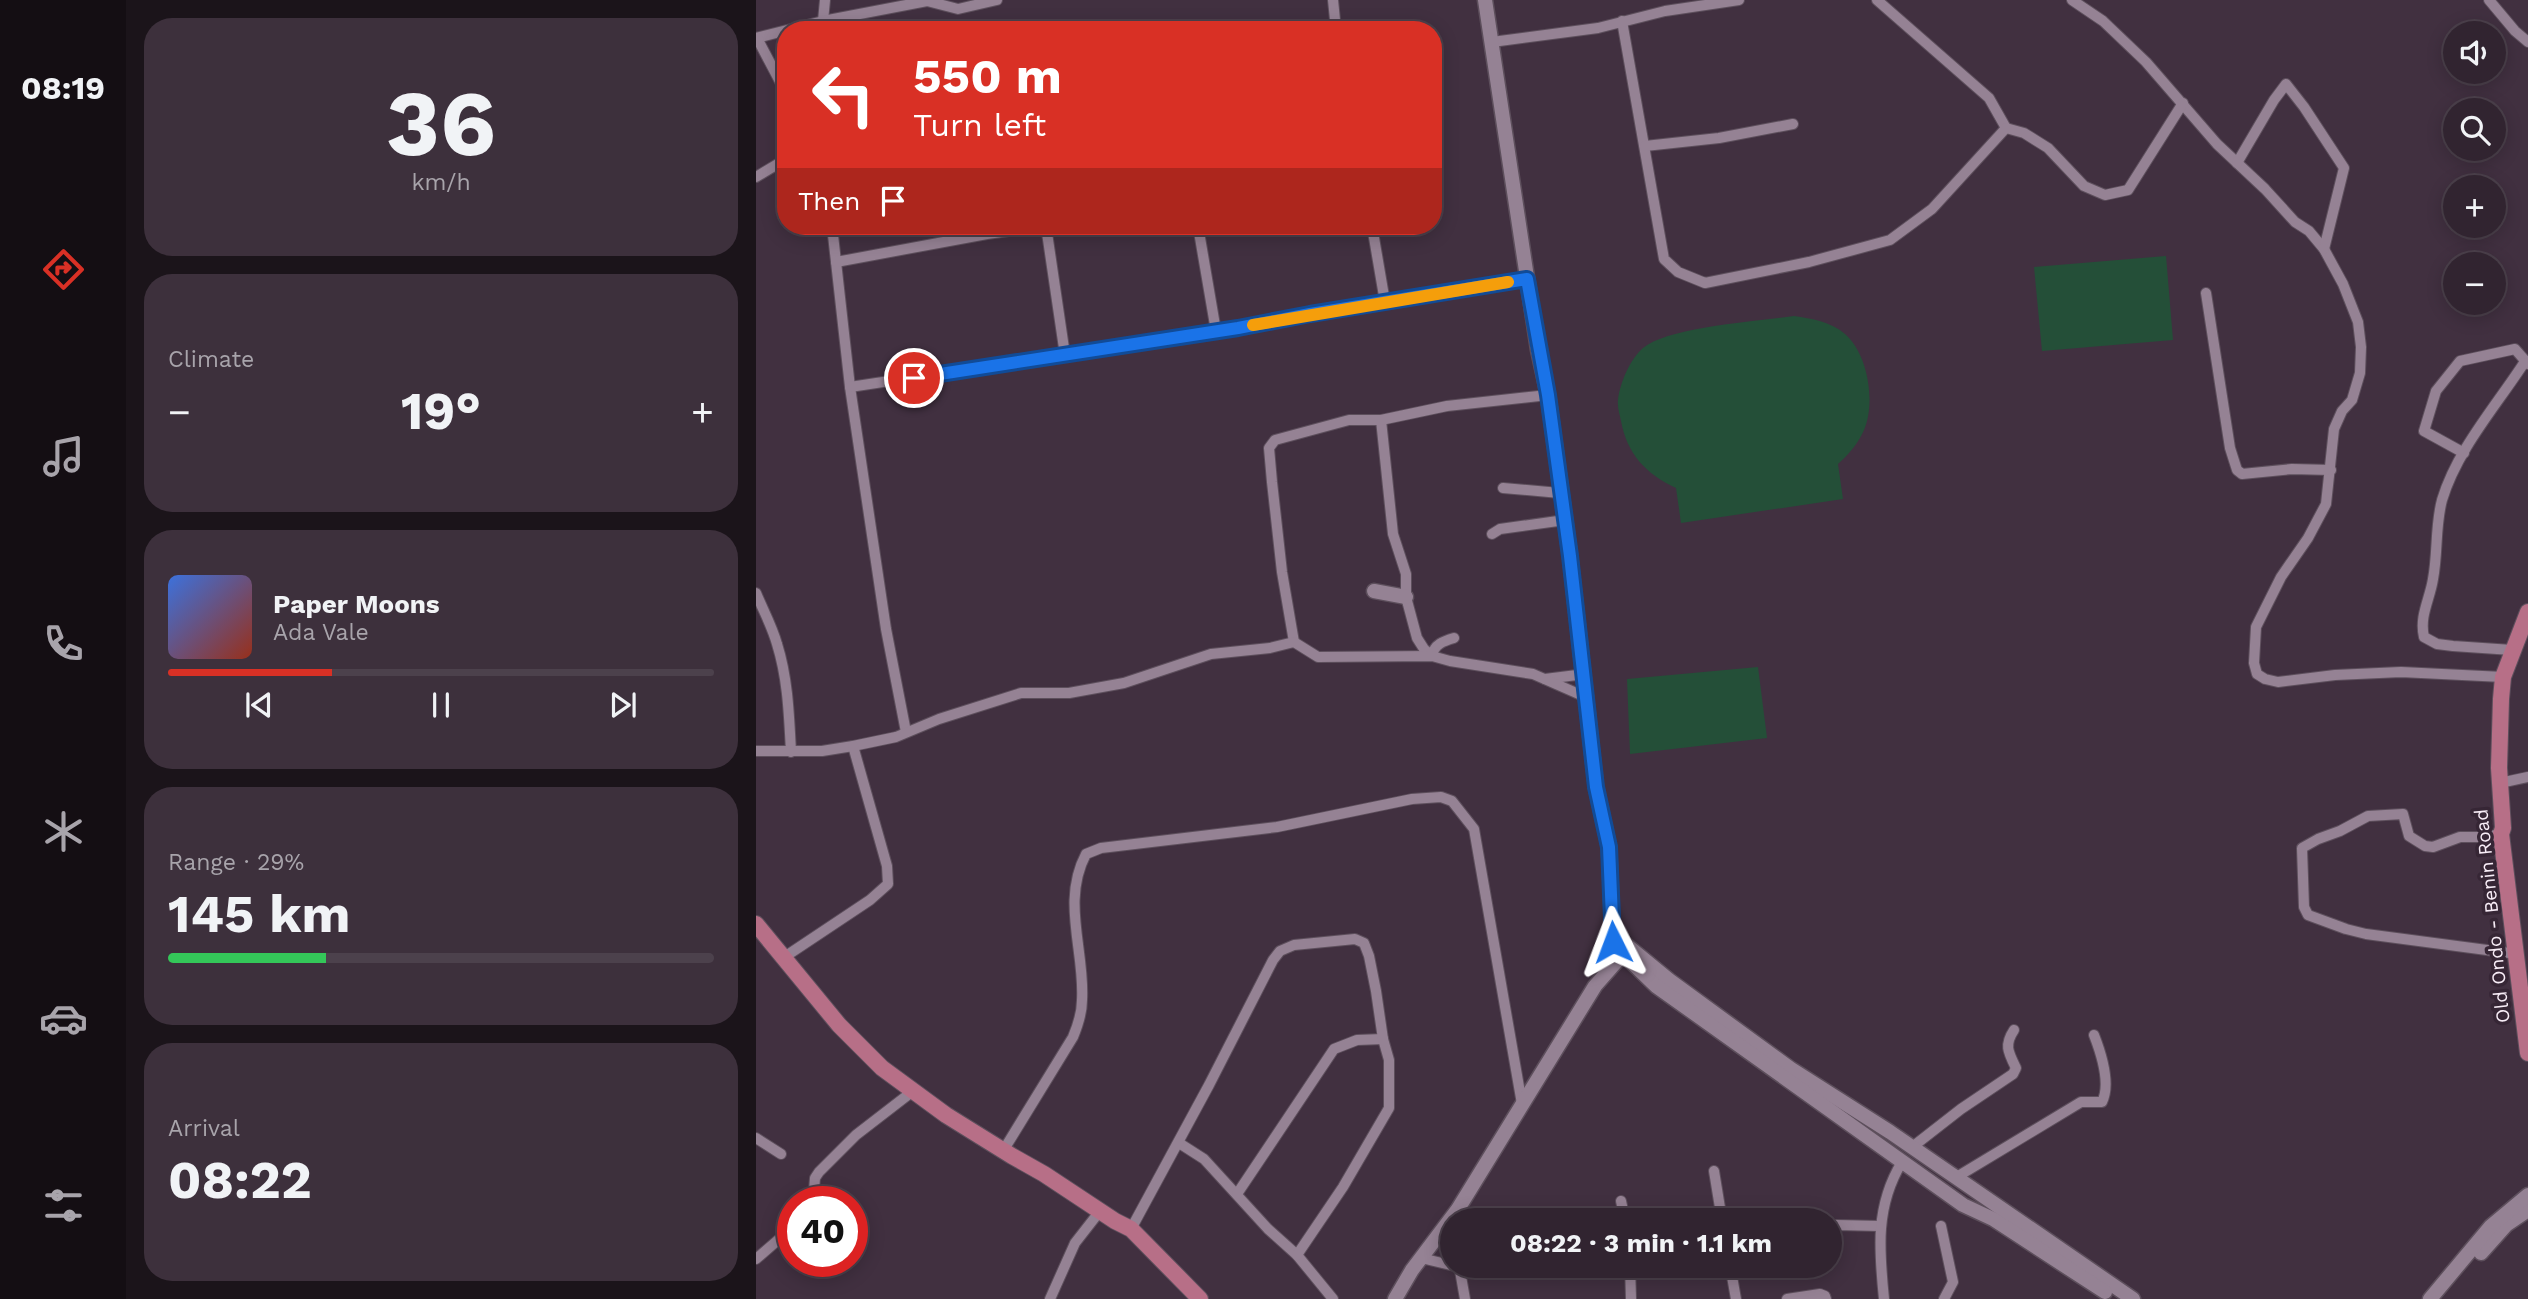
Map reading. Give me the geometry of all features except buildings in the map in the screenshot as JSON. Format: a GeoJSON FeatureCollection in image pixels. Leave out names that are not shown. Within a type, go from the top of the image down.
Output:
{"type":"FeatureCollection","features":[{"type":"Feature","properties":{"kind":"main road","name":"Old Ondo - Benin Road"},"geometry":{"type":"LineString","coordinates":[[2528,612],[2503,677],[2500,783],[2503,828],[2501,834],[2528,1054]]}},
{"type":"Feature","properties":{"kind":"main road"},"geometry":{"type":"LineString","coordinates":[[756,924],[864,1052],[912,1091],[1003,1151],[1131,1229],[1200,1299]]}},
{"type":"Feature","properties":{"kind":"street"},"geometry":{"type":"LineString","coordinates":[[825,0],[823,21],[927,1],[957,4],[997,0]]}},
{"type":"Feature","properties":{"kind":"street"},"geometry":{"type":"LineString","coordinates":[[1332,0],[1335,21]]}},
{"type":"Feature","properties":{"kind":"street"},"geometry":{"type":"LineString","coordinates":[[1395,1299],[1421,1258],[1458,1209],[1595,986],[1612,969],[1618,949],[1609,847],[1596,787],[1585,674],[1548,395],[1527,279],[1485,0]]}},
{"type":"Feature","properties":{"kind":"street"},"geometry":{"type":"LineString","coordinates":[[1492,42],[1598,28],[1688,7],[1739,0]]}},
{"type":"Feature","properties":{"kind":"street"},"geometry":{"type":"LineString","coordinates":[[1877,0],[1989,98],[2006,128],[2024,133],[2048,148],[2084,186],[2105,195],[2127,190],[2183,103]]}},
{"type":"Feature","properties":{"kind":"street"},"geometry":{"type":"LineString","coordinates":[[2071,0],[2103,21],[2146,62],[2217,144],[2324,249],[2358,322],[2361,347],[2355,391],[2352,400],[2337,419],[2334,429],[2326,504],[2308,538],[2281,577],[2256,627],[2256,674],[2278,681],[2401,672],[2503,677]]}},
{"type":"Feature","properties":{"kind":"street"},"geometry":{"type":"LineString","coordinates":[[2489,0],[2528,42]]}},
{"type":"Feature","properties":{"kind":"street"},"geometry":{"type":"LineString","coordinates":[[1622,21],[1664,259],[1678,272],[1705,283],[1809,262],[1890,240],[1932,209],[2006,128]]}},
{"type":"Feature","properties":{"kind":"street"},"geometry":{"type":"LineString","coordinates":[[777,33],[757,38],[777,76]]}},
{"type":"Feature","properties":{"kind":"street"},"geometry":{"type":"LineString","coordinates":[[2237,163],[2286,84],[2344,168],[2324,249]]}},
{"type":"Feature","properties":{"kind":"street"},"geometry":{"type":"LineString","coordinates":[[1645,146],[1718,138],[1793,124]]}},
{"type":"Feature","properties":{"kind":"street"},"geometry":{"type":"LineString","coordinates":[[756,177],[777,164]]}},
{"type":"Feature","properties":{"kind":"street"},"geometry":{"type":"LineString","coordinates":[[833,235],[850,387],[886,629],[906,732]]}},
{"type":"Feature","properties":{"kind":"street"},"geometry":{"type":"LineString","coordinates":[[836,262],[982,235]]}},
{"type":"Feature","properties":{"kind":"street"},"geometry":{"type":"LineString","coordinates":[[1047,235],[1065,355]]}},
{"type":"Feature","properties":{"kind":"street"},"geometry":{"type":"LineString","coordinates":[[1200,235],[1216,331]]}},
{"type":"Feature","properties":{"kind":"street"},"geometry":{"type":"LineString","coordinates":[[1374,235],[1385,302]]}},
{"type":"Feature","properties":{"kind":"street"},"geometry":{"type":"LineString","coordinates":[[850,387],[1216,331],[1527,279]]}},
{"type":"Feature","properties":{"kind":"street"},"geometry":{"type":"LineString","coordinates":[[2206,293],[2230,448],[2237,470],[2242,474],[2292,469],[2331,470]]}},
{"type":"Feature","properties":{"kind":"street"},"geometry":{"type":"LineString","coordinates":[[2464,453],[2424,431],[2436,391],[2460,361],[2515,349],[2526,364],[2464,453],[2442,500],[2435,570],[2422,629],[2424,636],[2437,644],[2512,650]]}},
{"type":"Feature","properties":{"kind":"street"},"geometry":{"type":"LineString","coordinates":[[1294,642],[1282,572],[1269,448],[1275,440],[1349,421],[1381,420],[1447,405],[1548,395]]}},
{"type":"Feature","properties":{"kind":"street"},"geometry":{"type":"LineString","coordinates":[[1381,420],[1393,534],[1406,574],[1406,597],[1417,638],[1432,656]]}},
{"type":"Feature","properties":{"kind":"street"},"geometry":{"type":"LineString","coordinates":[[1503,488],[1560,493]]}},
{"type":"Feature","properties":{"kind":"street"},"geometry":{"type":"LineString","coordinates":[[1492,534],[1500,528],[1564,520]]}},
{"type":"Feature","properties":{"kind":"street"},"geometry":{"type":"LineString","coordinates":[[1374,591],[1406,597]]}},
{"type":"Feature","properties":{"kind":"street"},"geometry":{"type":"LineString","coordinates":[[756,593],[777,644],[783,670],[791,752]]}},
{"type":"Feature","properties":{"kind":"street"},"geometry":{"type":"LineString","coordinates":[[1432,656],[1433,650],[1440,643],[1454,638]]}},
{"type":"Feature","properties":{"kind":"street"},"geometry":{"type":"LineString","coordinates":[[756,751],[791,752],[853,746],[896,737],[1021,693],[1069,693],[1124,683],[1211,654],[1270,648],[1294,642],[1318,657],[1432,656],[1533,674],[1587,700]]}},
{"type":"Feature","properties":{"kind":"street"},"geometry":{"type":"LineString","coordinates":[[1544,679],[1585,674]]}},
{"type":"Feature","properties":{"kind":"street"},"geometry":{"type":"LineString","coordinates":[[783,958],[870,900],[888,884],[887,866],[853,746]]}},
{"type":"Feature","properties":{"kind":"street"},"geometry":{"type":"LineString","coordinates":[[2500,783],[2528,777]]}},
{"type":"Feature","properties":{"kind":"street"},"geometry":{"type":"LineString","coordinates":[[1003,1151],[1073,1037],[1078,1024],[1082,990],[1074,900],[1078,870],[1086,855],[1101,848],[1277,827],[1412,799],[1441,797],[1452,802],[1474,829],[1522,1104]]}},
{"type":"Feature","properties":{"kind":"street"},"geometry":{"type":"LineString","coordinates":[[2501,834],[2460,837],[2433,847],[2425,846],[2409,836],[2403,814],[2368,816],[2302,848],[2304,907],[2308,915],[2366,934],[2516,954]]}},
{"type":"Feature","properties":{"kind":"street"},"geometry":{"type":"LineString","coordinates":[[1131,1229],[1179,1143],[1273,961],[1285,948],[1355,939],[1364,943],[1374,979],[1382,1039],[1389,1060],[1389,1108],[1343,1187],[1297,1255]]}},
{"type":"Feature","properties":{"kind":"street"},"geometry":{"type":"LineString","coordinates":[[1618,949],[1661,974],[1781,1061],[2133,1299]]}},
{"type":"Feature","properties":{"kind":"street"},"geometry":{"type":"LineString","coordinates":[[1618,949],[1656,986],[1963,1205],[1993,1219],[2115,1299]]}},
{"type":"Feature","properties":{"kind":"street"},"geometry":{"type":"LineString","coordinates":[[1911,1148],[1961,1109],[2013,1074],[2015,1068],[2006,1049],[2014,1030]]}},
{"type":"Feature","properties":{"kind":"street"},"geometry":{"type":"LineString","coordinates":[[1955,1178],[2081,1102],[2102,1102],[2105,1096],[2102,1063],[2094,1035]]}},
{"type":"Feature","properties":{"kind":"street"},"geometry":{"type":"LineString","coordinates":[[1237,1194],[1334,1049],[1357,1040],[1382,1039]]}},
{"type":"Feature","properties":{"kind":"street"},"geometry":{"type":"LineString","coordinates":[[814,1186],[819,1172],[856,1135],[912,1091]]}},
{"type":"Feature","properties":{"kind":"street"},"geometry":{"type":"LineString","coordinates":[[756,1138],[781,1154]]}},
{"type":"Feature","properties":{"kind":"street"},"geometry":{"type":"LineString","coordinates":[[1179,1143],[1204,1159],[1268,1229],[1297,1255],[1333,1299]]}},
{"type":"Feature","properties":{"kind":"street"},"geometry":{"type":"LineString","coordinates":[[1884,1299],[1880,1226],[1889,1183],[1902,1162]]}},
{"type":"Feature","properties":{"kind":"street"},"geometry":{"type":"LineString","coordinates":[[1714,1171],[1720,1208]]}},
{"type":"Feature","properties":{"kind":"street"},"geometry":{"type":"LineString","coordinates":[[2430,1299],[2491,1226],[2528,1195]]}},
{"type":"Feature","properties":{"kind":"street"},"geometry":{"type":"LineString","coordinates":[[1462,1199],[1462,1208]]}},
{"type":"Feature","properties":{"kind":"street"},"geometry":{"type":"LineString","coordinates":[[1621,1201],[1622,1208]]}},
{"type":"Feature","properties":{"kind":"street"},"geometry":{"type":"LineString","coordinates":[[2441,1299],[2506,1225],[2528,1210]]}},
{"type":"Feature","properties":{"kind":"street"},"geometry":{"type":"LineString","coordinates":[[1050,1299],[1074,1243],[1100,1211]]}},
{"type":"Feature","properties":{"kind":"street"},"geometry":{"type":"LineString","coordinates":[[1842,1225],[1880,1226]]}},
{"type":"Feature","properties":{"kind":"street"},"geometry":{"type":"LineString","coordinates":[[1941,1226],[1953,1282],[1944,1299]]}},
{"type":"Feature","properties":{"kind":"street"},"geometry":{"type":"LineString","coordinates":[[756,1259],[777,1241]]}},
{"type":"Feature","properties":{"kind":"street"},"geometry":{"type":"LineString","coordinates":[[1421,1258],[1440,1262]]}},
{"type":"Feature","properties":{"kind":"street"},"geometry":{"type":"LineString","coordinates":[[1461,1278],[1465,1299]]}},
{"type":"Feature","properties":{"kind":"street"},"geometry":{"type":"LineString","coordinates":[[1631,1278],[1632,1299]]}},
{"type":"Feature","properties":{"kind":"street"},"geometry":{"type":"LineString","coordinates":[[1732,1278],[1736,1299]]}},
{"type":"Feature","properties":{"kind":"street"},"geometry":{"type":"LineString","coordinates":[[1787,1299],[1820,1294],[1826,1299]]}},
{"type":"Feature","properties":{"kind":"green space"},"geometry":{"type":"Polygon","coordinates":[[[2166,256],[2173,340],[2042,351],[2034,267],[2166,256]]]}},
{"type":"Feature","properties":{"kind":"green space"},"geometry":{"type":"Polygon","coordinates":[[[1794,316],[1821,321],[1845,334],[1859,354],[1868,379],[1868,419],[1859,440],[1838,464],[1843,499],[1681,523],[1676,488],[1640,462],[1624,433],[1618,400],[1630,365],[1643,348],[1672,335],[1715,326],[1794,316]]]}},
{"type":"Feature","properties":{"kind":"green space"},"geometry":{"type":"Polygon","coordinates":[[[1758,667],[1767,738],[1630,754],[1627,679],[1758,667]]]}},
{"type":"Feature","properties":{"kind":"slow traffic"},"geometry":{"type":"LineString","coordinates":[[1253,325],[1508,282]]}},
{"type":"Feature","properties":{"kind":"route"},"geometry":{"type":"LineString","coordinates":[[914,378],[1238,328],[1527,279],[1548,395],[1570,556],[1596,787],[1609,847],[1613,942]]}}]}
